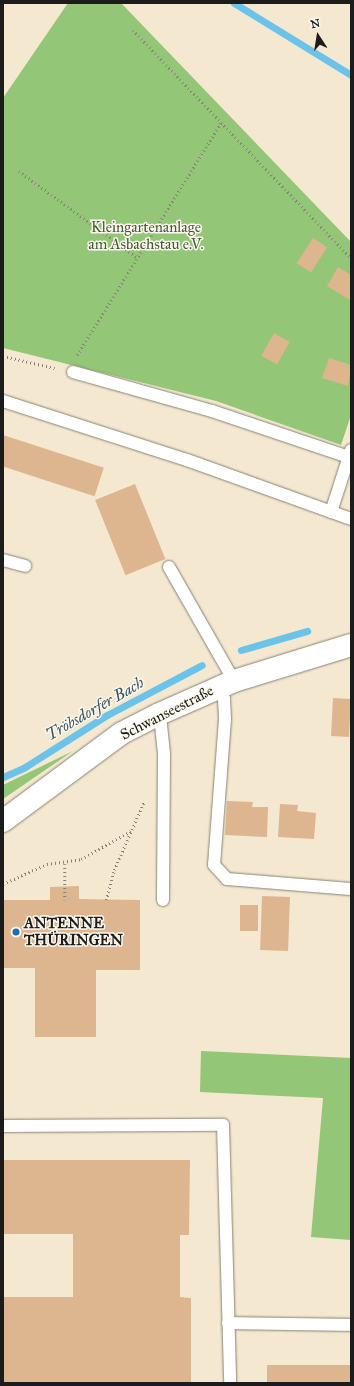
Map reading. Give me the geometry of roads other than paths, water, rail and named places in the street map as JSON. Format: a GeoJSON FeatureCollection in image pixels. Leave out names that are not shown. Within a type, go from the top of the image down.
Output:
{"type":"FeatureCollection","features":[{"type":"Feature","properties":{"kind":"street","name":"Schwanseestraße"},"geometry":{"type":"LineString","coordinates":[[3,822],[122,733],[157,715],[227,684],[351,645]]}},
{"type":"Feature","properties":{"kind":"lane"},"geometry":{"type":"LineString","coordinates":[[73,372],[212,411],[350,454],[331,512]]}},
{"type":"Feature","properties":{"kind":"lane"},"geometry":{"type":"LineString","coordinates":[[3,401],[187,460],[351,519]]}},
{"type":"Feature","properties":{"kind":"lane"},"geometry":{"type":"LineString","coordinates":[[3,560],[24,566]]}},
{"type":"Feature","properties":{"kind":"lane"},"geometry":{"type":"LineString","coordinates":[[169,567],[227,684],[224,699],[225,719],[214,864],[227,879],[351,889]]}},
{"type":"Feature","properties":{"kind":"lane"},"geometry":{"type":"LineString","coordinates":[[157,715],[161,725],[164,754],[163,900]]}},
{"type":"Feature","properties":{"kind":"lane"},"geometry":{"type":"LineString","coordinates":[[3,1126],[223,1125],[230,1383]]}},
{"type":"Feature","properties":{"kind":"lane"},"geometry":{"type":"LineString","coordinates":[[228,1322],[351,1325]]}},
{"type":"Feature","properties":{"kind":"waterway"},"geometry":{"type":"LineString","coordinates":[[234,3],[351,75]]}},
{"type":"Feature","properties":{"kind":"waterway","name":"Tröbsdorfer Bach"},"geometry":{"type":"LineString","coordinates":[[241,650],[307,631]]}},
{"type":"Feature","properties":{"kind":"waterway","name":"Tröbsdorfer Bach"},"geometry":{"type":"LineString","coordinates":[[3,777],[25,767],[107,715],[202,665]]}},
{"type":"Feature","properties":{"kind":"place","name":"ANTENNE THÜRINGEN"},"geometry":{"type":"Point","coordinates":[16,932]}},
{"type":"Feature","properties":{"kind":"park label","name":"Kleingartenanlage am Asbachstau e.V."},"geometry":{"type":"Point","coordinates":[146,236]}}]}
